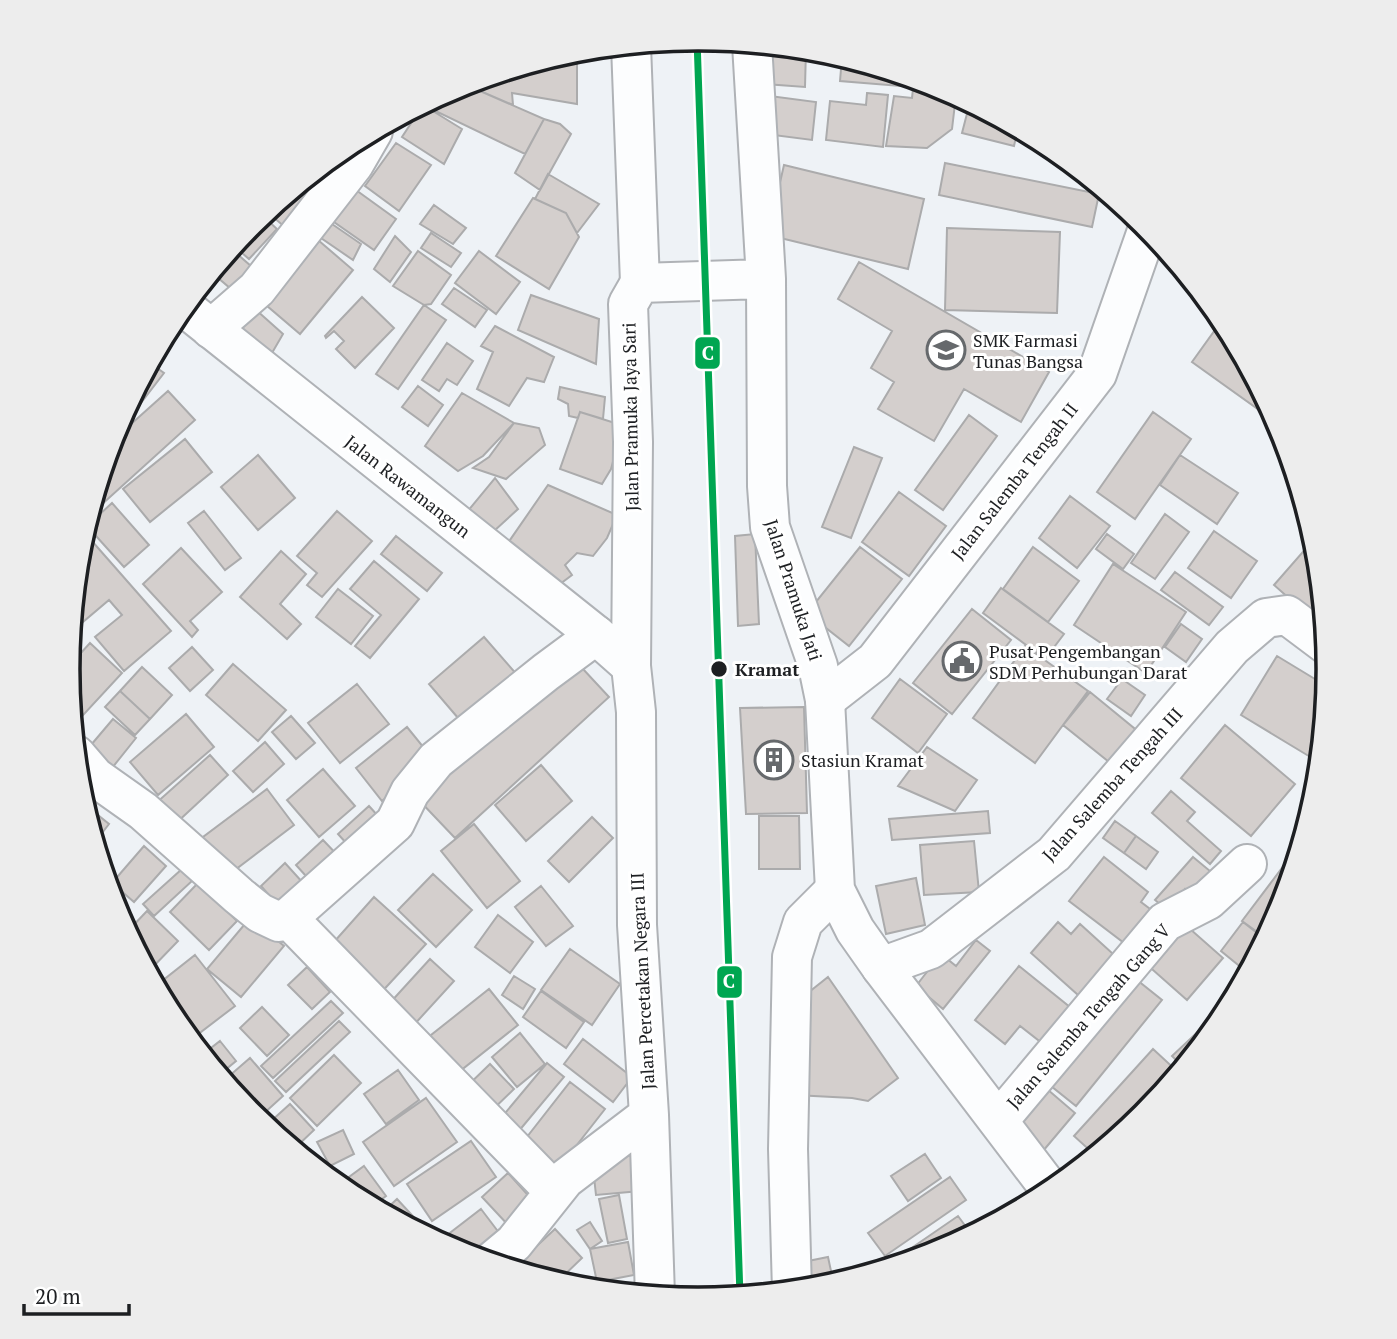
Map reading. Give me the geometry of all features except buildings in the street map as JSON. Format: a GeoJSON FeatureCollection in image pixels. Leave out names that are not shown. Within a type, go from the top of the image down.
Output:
{"type":"FeatureCollection","features":[{"type":"Feature","properties":{"kind":"street","name":"Jalan Pramuka Jati"},"geometry":{"type":"LineString","coordinates":[[753,53],[766,279],[767,486],[770,527],[818,666],[825,700],[835,890],[855,930],[881,967],[1045,1182]]}},
{"type":"Feature","properties":{"kind":"street","name":"Jalan Pramuka Jaya Sari"},"geometry":{"type":"LineString","coordinates":[[627,55],[640,283],[628,304],[633,442],[631,666]]}},
{"type":"Feature","properties":{"kind":"street"},"geometry":{"type":"LineString","coordinates":[[197,318],[257,289],[361,151]]}},
{"type":"Feature","properties":{"kind":"street","name":"Jalan Salemba Tengah II"},"geometry":{"type":"LineString","coordinates":[[825,700],[875,661],[1097,374],[1144,240]]}},
{"type":"Feature","properties":{"kind":"street"},"geometry":{"type":"LineString","coordinates":[[640,283],[766,279]]}},
{"type":"Feature","properties":{"kind":"street","name":"Jalan Rawamangun"},"geometry":{"type":"LineString","coordinates":[[197,318],[596,635],[631,666]]}},
{"type":"Feature","properties":{"kind":"street","name":"Jalan Salemba Tengah III"},"geometry":{"type":"LineString","coordinates":[[881,967],[931,948],[1054,854],[1232,647],[1266,618],[1287,615],[1316,625]]}},
{"type":"Feature","properties":{"kind":"street"},"geometry":{"type":"LineString","coordinates":[[90,779],[143,811],[260,913],[279,922],[288,918],[395,823],[410,792],[436,760],[596,635]]}},
{"type":"Feature","properties":{"kind":"street","name":"Jalan Percetakan Negara III"},"geometry":{"type":"LineString","coordinates":[[631,666],[636,712],[636,925],[649,1115],[655,1287]]}},
{"type":"Feature","properties":{"kind":"street","name":"Jalan Salemba Tengah Gang V"},"geometry":{"type":"LineString","coordinates":[[999,1120],[1166,922],[1208,900],[1247,864]]}},
{"type":"Feature","properties":{"kind":"street"},"geometry":{"type":"LineString","coordinates":[[792,1281],[788,1149],[792,957],[803,922],[835,890]]}},
{"type":"Feature","properties":{"kind":"street"},"geometry":{"type":"LineString","coordinates":[[288,918],[554,1191]]}},
{"type":"Feature","properties":{"kind":"street"},"geometry":{"type":"LineString","coordinates":[[499,1255],[514,1243],[565,1179],[649,1115]]}},
{"type":"Feature","properties":{"kind":"transit line","name":"C"},"geometry":{"type":"LineString","coordinates":[[697,51],[740,1287]]}},
{"type":"Feature","properties":{"kind":"place","name":"SMK Farmasi Tunas Bangsa"},"geometry":{"type":"Point","coordinates":[946,350]}},
{"type":"Feature","properties":{"kind":"place","name":"Pusat Pengembangan SDM Perhubungan Darat"},"geometry":{"type":"Point","coordinates":[962,661]}},
{"type":"Feature","properties":{"kind":"place","name":"Kramat"},"geometry":{"type":"Point","coordinates":[719,669]}},
{"type":"Feature","properties":{"kind":"place","name":"Stasiun Kramat"},"geometry":{"type":"Point","coordinates":[774,760]}}]}
